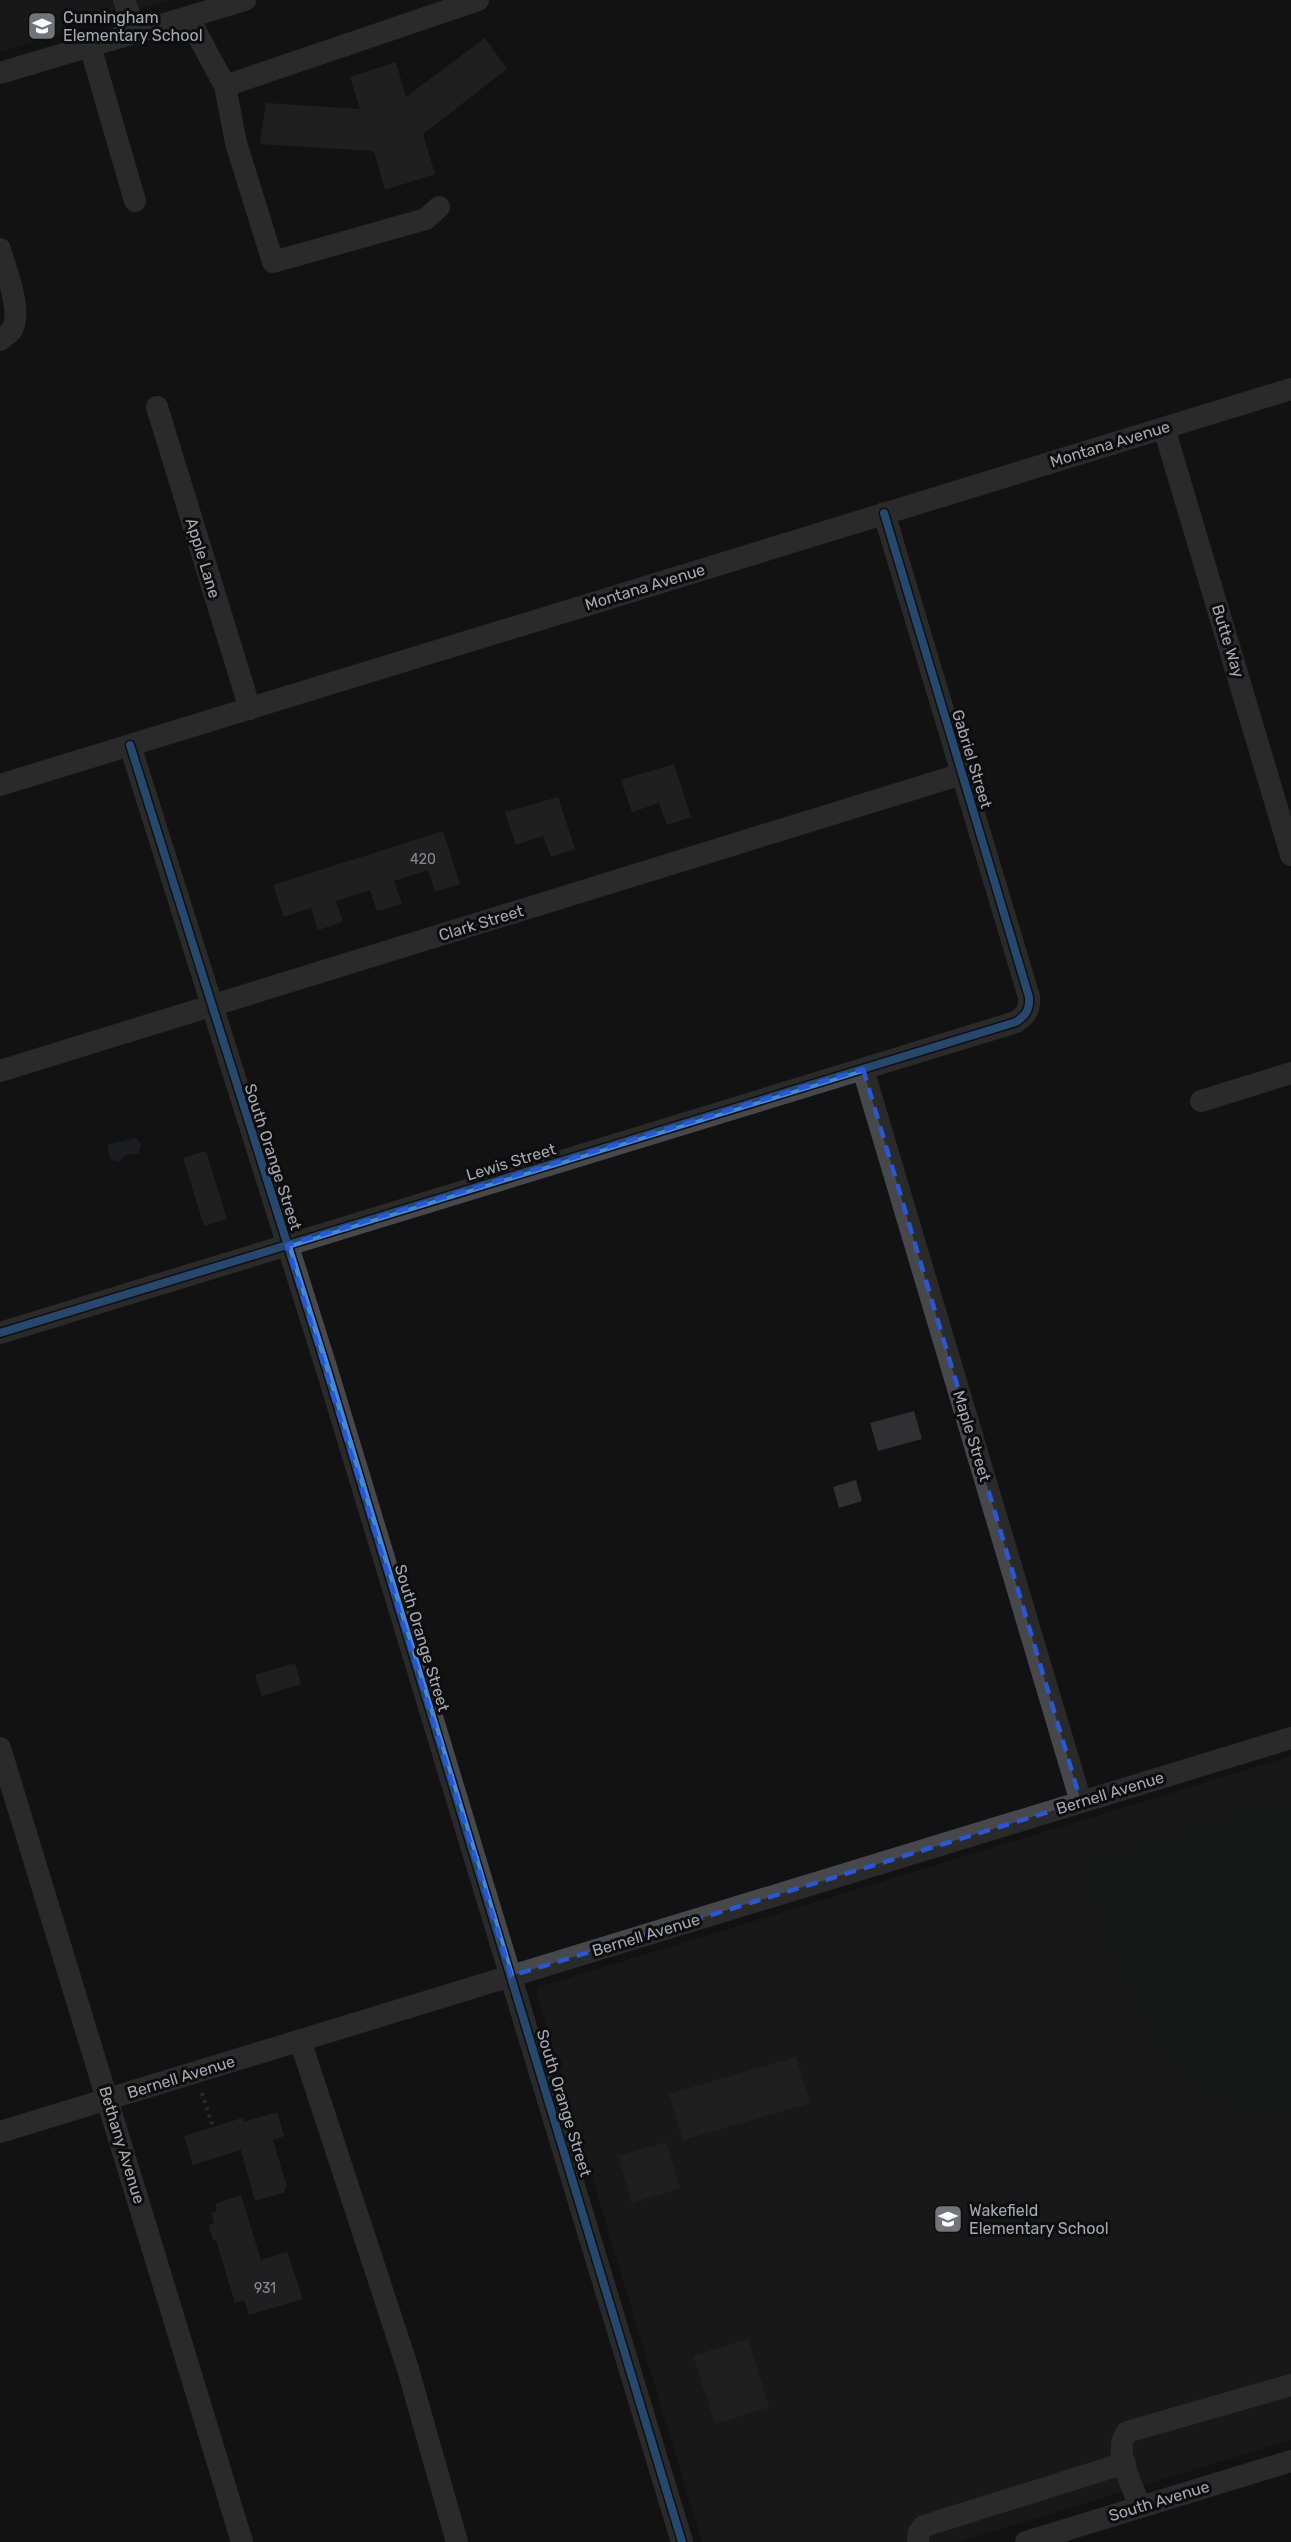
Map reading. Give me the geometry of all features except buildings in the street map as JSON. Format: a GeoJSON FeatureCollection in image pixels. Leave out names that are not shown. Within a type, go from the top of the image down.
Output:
{"type":"FeatureCollection","features":[{"type":"Feature","properties":{"kind":"street"},"geometry":{"type":"LineString","coordinates":[[124,0],[136,33]]}},
{"type":"Feature","properties":{"kind":"street"},"geometry":{"type":"LineString","coordinates":[[0,73],[245,0]]}},
{"type":"Feature","properties":{"kind":"street"},"geometry":{"type":"LineString","coordinates":[[225,86],[478,0]]}},
{"type":"Feature","properties":{"kind":"street"},"geometry":{"type":"LineString","coordinates":[[188,17],[225,86],[236,143],[273,262],[426,219],[439,207]]}},
{"type":"Feature","properties":{"kind":"street"},"geometry":{"type":"LineString","coordinates":[[90,46],[135,201]]}},
{"type":"Feature","properties":{"kind":"street"},"geometry":{"type":"LineString","coordinates":[[0,249],[13,293],[16,320],[11,332],[0,340]]}},
{"type":"Feature","properties":{"kind":"street","name":"Montana Avenue"},"geometry":{"type":"LineString","coordinates":[[0,785],[1291,389]]}},
{"type":"Feature","properties":{"kind":"street","name":"Apple Lane"},"geometry":{"type":"LineString","coordinates":[[157,407],[250,709]]}},
{"type":"Feature","properties":{"kind":"street","name":"Butte Way"},"geometry":{"type":"LineString","coordinates":[[1164,428],[1291,855]]}},
{"type":"Feature","properties":{"kind":"street","name":"Gabriel Street"},"geometry":{"type":"LineString","coordinates":[[884,513],[1029,997],[1028,1012]]}},
{"type":"Feature","properties":{"kind":"street","name":"South Orange Street"},"geometry":{"type":"LineString","coordinates":[[130,745],[287,1245],[682,2542]]}},
{"type":"Feature","properties":{"kind":"street","name":"Clark Street"},"geometry":{"type":"LineString","coordinates":[[0,1071],[962,774]]}},
{"type":"Feature","properties":{"kind":"street","name":"Lewis Street"},"geometry":{"type":"LineString","coordinates":[[0,1333],[1016,1022],[1028,1012]]}},
{"type":"Feature","properties":{"kind":"street","name":"Maple Street"},"geometry":{"type":"LineString","coordinates":[[863,1069],[1081,1802]]}},
{"type":"Feature","properties":{"kind":"street"},"geometry":{"type":"LineString","coordinates":[[1202,1101],[1291,1073]]}},
{"type":"Feature","properties":{"kind":"street","name":"Bernell Avenue"},"geometry":{"type":"LineString","coordinates":[[0,2132],[1291,1738]]}},
{"type":"Feature","properties":{"kind":"street","name":"Bethany Avenue"},"geometry":{"type":"LineString","coordinates":[[0,1748],[242,2542]]}},
{"type":"Feature","properties":{"kind":"street"},"geometry":{"type":"LineString","coordinates":[[300,2040],[408,2369],[457,2542]]}},
{"type":"Feature","properties":{"kind":"street"},"geometry":{"type":"LineString","coordinates":[[1140,2506],[1125,2463],[1122,2438],[1127,2432],[1291,2385]]}},
{"type":"Feature","properties":{"kind":"street","name":"South Avenue"},"geometry":{"type":"LineString","coordinates":[[1026,2542],[1291,2461]]}},
{"type":"Feature","properties":{"kind":"street"},"geometry":{"type":"LineString","coordinates":[[918,2542],[919,2532],[924,2526],[1125,2463]]}},
{"type":"Feature","properties":{"kind":"path"},"geometry":{"type":"LineString","coordinates":[[202,2092],[213,2127]]}},
{"type":"Feature","properties":{"kind":"highlighted area"},"geometry":{"type":"Polygon","coordinates":[[[863,1069],[1081,1802],[511,1976],[287,1245],[863,1069]]]}},
{"type":"Feature","properties":{"kind":"shaded area","name":"Cunningham Elementary School"},"geometry":{"type":"Polygon","coordinates":[[[0,0],[168,0],[0,52],[0,0]]]}},
{"type":"Feature","properties":{"kind":"shaded area"},"geometry":{"type":"Polygon","coordinates":[[[136,1138],[141,1144],[139,1153],[126,1155],[118,1162],[110,1159],[107,1145],[136,1138]]]}},
{"type":"Feature","properties":{"kind":"shaded area","name":"Wakefield Elementary School"},"geometry":{"type":"Polygon","coordinates":[[[1291,1756],[1291,2440],[959,2542],[702,2542],[537,1995],[539,1987],[1291,1756]]]}},
{"type":"Feature","properties":{"kind":"shaded area"},"geometry":{"type":"Polygon","coordinates":[[[1291,1800],[1291,2115],[1280,2116],[1198,2093],[1153,2046],[1110,1962],[1078,1864],[1291,1800]]]}},
{"type":"Feature","properties":{"kind":"cycle path"},"geometry":{"type":"LineString","coordinates":[[0,1333],[1016,1022],[1022,1017],[1027,1012],[1029,997],[884,513]]}},
{"type":"Feature","properties":{"kind":"cycle path"},"geometry":{"type":"LineString","coordinates":[[130,745],[327,1370],[682,2542]]}},
{"type":"Feature","properties":{"kind":"place","name":"Cunningham Elementary School"},"geometry":{"type":"Point","coordinates":[42,26]}},
{"type":"Feature","properties":{"kind":"place","name":"Wakefield Elementary School"},"geometry":{"type":"Point","coordinates":[948,2219]}}]}
